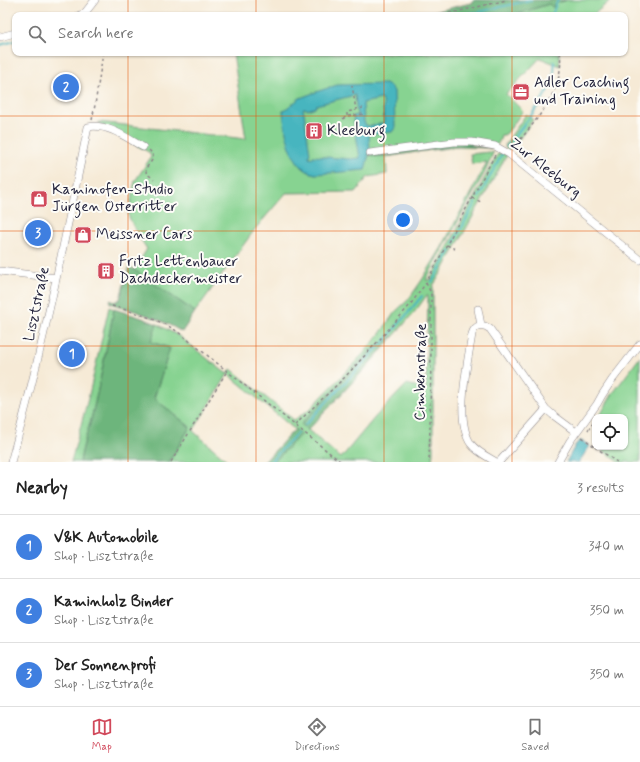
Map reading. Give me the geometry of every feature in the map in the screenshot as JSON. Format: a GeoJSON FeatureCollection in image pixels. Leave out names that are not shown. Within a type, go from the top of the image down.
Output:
{"type":"FeatureCollection","features":[{"type":"Feature","properties":{"kind":"street"},"geometry":{"type":"LineString","coordinates":[[86,12],[95,0]]}},
{"type":"Feature","properties":{"kind":"street"},"geometry":{"type":"LineString","coordinates":[[0,37],[12,34]]}},
{"type":"Feature","properties":{"kind":"street"},"geometry":{"type":"LineString","coordinates":[[88,127],[98,126],[143,147]]}},
{"type":"Feature","properties":{"kind":"street","name":"Lisztstraße"},"geometry":{"type":"LineString","coordinates":[[11,462],[28,402],[88,127]]}},
{"type":"Feature","properties":{"kind":"street","name":"Zur Kleeburg"},"geometry":{"type":"LineString","coordinates":[[370,153],[454,142],[477,142],[499,148],[509,154],[640,260]]}},
{"type":"Feature","properties":{"kind":"street"},"geometry":{"type":"LineString","coordinates":[[0,271],[56,278]]}},
{"type":"Feature","properties":{"kind":"street"},"geometry":{"type":"LineString","coordinates":[[478,309],[481,325]]}},
{"type":"Feature","properties":{"kind":"street"},"geometry":{"type":"LineString","coordinates":[[546,409],[497,462],[480,452],[472,445],[466,434],[463,419],[464,388],[474,329],[481,325],[487,327],[493,333],[546,409],[576,432]]}},
{"type":"Feature","properties":{"kind":"street"},"geometry":{"type":"LineString","coordinates":[[558,462],[570,441],[597,404],[612,380],[640,344]]}},
{"type":"Feature","properties":{"kind":"path"},"geometry":{"type":"LineString","coordinates":[[455,12],[507,0]]}},
{"type":"Feature","properties":{"kind":"path"},"geometry":{"type":"LineString","coordinates":[[88,127],[95,105],[103,56]]}},
{"type":"Feature","properties":{"kind":"path"},"geometry":{"type":"LineString","coordinates":[[509,154],[553,94],[557,86],[561,70],[560,56]]}},
{"type":"Feature","properties":{"kind":"path"},"geometry":{"type":"LineString","coordinates":[[352,85],[356,109]]}},
{"type":"Feature","properties":{"kind":"path"},"geometry":{"type":"LineString","coordinates":[[348,116],[347,112],[363,108]]}},
{"type":"Feature","properties":{"kind":"path"},"geometry":{"type":"LineString","coordinates":[[343,119],[348,116],[364,114]]}},
{"type":"Feature","properties":{"kind":"path"},"geometry":{"type":"LineString","coordinates":[[143,147],[153,154],[153,159],[147,167],[146,172],[154,179]]}},
{"type":"Feature","properties":{"kind":"path"},"geometry":{"type":"LineString","coordinates":[[295,425],[344,378],[410,305],[426,282],[447,245],[499,148]]}},
{"type":"Feature","properties":{"kind":"path"},"geometry":{"type":"LineString","coordinates":[[472,198],[481,202]]}},
{"type":"Feature","properties":{"kind":"path"},"geometry":{"type":"LineString","coordinates":[[447,245],[455,249]]}},
{"type":"Feature","properties":{"kind":"path","name":"Cimbernstraße"},"geometry":{"type":"LineString","coordinates":[[426,282],[431,293],[430,425],[428,462]]}},
{"type":"Feature","properties":{"kind":"path"},"geometry":{"type":"LineString","coordinates":[[112,306],[170,327],[341,462]]}},
{"type":"Feature","properties":{"kind":"path"},"geometry":{"type":"LineString","coordinates":[[171,462],[227,371]]}},
{"type":"Feature","properties":{"kind":"path"},"geometry":{"type":"LineString","coordinates":[[599,414],[601,410]]}},
{"type":"Feature","properties":{"kind":"path"},"geometry":{"type":"LineString","coordinates":[[576,432],[592,445]]}},
{"type":"Feature","properties":{"kind":"path"},"geometry":{"type":"LineString","coordinates":[[600,450],[618,462]]}},
{"type":"Feature","properties":{"kind":"green space"},"geometry":{"type":"Polygon","coordinates":[[[473,0],[567,0],[555,4],[553,8],[549,4],[524,12],[429,12],[471,3],[473,0]]]}},
{"type":"Feature","properties":{"kind":"green space"},"geometry":{"type":"Polygon","coordinates":[[[567,0],[611,0],[597,12],[524,12],[549,4],[555,4],[567,0]]]}},
{"type":"Feature","properties":{"kind":"green space"},"geometry":{"type":"Polygon","coordinates":[[[233,56],[559,56],[560,66],[540,58],[506,94],[523,111],[507,133],[501,135],[497,145],[483,142],[375,156],[386,156],[387,174],[368,177],[356,192],[286,193],[255,229],[195,312],[134,270],[147,249],[136,232],[128,215],[135,181],[151,157],[150,153],[98,122],[246,139],[233,56]]]}},
{"type":"Feature","properties":{"kind":"green space"},"geometry":{"type":"Polygon","coordinates":[[[526,114],[533,120],[514,146],[506,149],[505,145],[526,114]]]}},
{"type":"Feature","properties":{"kind":"green space"},"geometry":{"type":"Polygon","coordinates":[[[464,144],[492,148],[455,147],[386,157],[370,155],[464,144]]]}},
{"type":"Feature","properties":{"kind":"green space"},"geometry":{"type":"Polygon","coordinates":[[[493,152],[486,170],[426,280],[430,280],[496,157],[501,153],[507,155],[433,286],[432,462],[274,462],[300,434],[228,374],[231,369],[294,420],[310,409],[364,353],[395,312],[408,300],[422,280],[442,247],[487,162],[472,164],[470,154],[493,152]],[[427,295],[394,336],[371,350],[301,424],[341,458],[376,416],[407,384],[426,389],[427,295]]]}},
{"type":"Feature","properties":{"kind":"green space"},"geometry":{"type":"Polygon","coordinates":[[[129,266],[195,312],[182,332],[156,319],[110,303],[110,300],[115,302],[120,299],[129,266]]]}},
{"type":"Feature","properties":{"kind":"green space"},"geometry":{"type":"Polygon","coordinates":[[[109,307],[114,309],[91,420],[80,462],[71,462],[89,395],[109,307]]]}},
{"type":"Feature","properties":{"kind":"green space"},"geometry":{"type":"Polygon","coordinates":[[[114,309],[157,324],[151,342],[170,348],[154,398],[190,427],[169,462],[80,462],[91,420],[114,309]]]}},
{"type":"Feature","properties":{"kind":"green space"},"geometry":{"type":"Polygon","coordinates":[[[157,324],[179,336],[228,374],[193,431],[229,462],[169,462],[190,427],[154,398],[170,348],[151,342],[157,324]]]}},
{"type":"Feature","properties":{"kind":"green space"},"geometry":{"type":"Polygon","coordinates":[[[394,336],[308,430],[301,424],[371,350],[394,336]]]}},
{"type":"Feature","properties":{"kind":"green space"},"geometry":{"type":"Polygon","coordinates":[[[640,357],[640,462],[619,462],[602,450],[628,450],[628,414],[601,414],[613,393],[640,357]]]}},
{"type":"Feature","properties":{"kind":"green space"},"geometry":{"type":"Polygon","coordinates":[[[295,429],[301,434],[274,462],[264,462],[295,429]]]}},
{"type":"Feature","properties":{"kind":"water"},"geometry":{"type":"Polygon","coordinates":[[[386,84],[391,87],[394,91],[395,128],[392,132],[369,135],[370,150],[365,170],[315,174],[307,171],[294,157],[287,138],[283,111],[300,98],[337,85],[386,84]],[[355,95],[316,105],[316,107],[307,110],[306,108],[303,109],[310,154],[309,157],[360,158],[353,116],[357,115],[355,95]],[[381,99],[363,103],[364,122],[366,125],[369,126],[384,123],[383,101],[381,99]]]}},
{"type":"Feature","properties":{"kind":"water"},"geometry":{"type":"Polygon","coordinates":[[[580,441],[590,446],[579,462],[566,462],[576,444],[580,441]]]}},
{"type":"Feature","properties":{"kind":"waterway"},"geometry":{"type":"LineString","coordinates":[[479,12],[531,0]]}},
{"type":"Feature","properties":{"kind":"waterway"},"geometry":{"type":"LineString","coordinates":[[553,12],[558,0]]}},
{"type":"Feature","properties":{"kind":"waterway"},"geometry":{"type":"LineString","coordinates":[[0,45],[12,42]]}},
{"type":"Feature","properties":{"kind":"waterway"},"geometry":{"type":"LineString","coordinates":[[507,146],[530,117],[551,84],[554,62]]}},
{"type":"Feature","properties":{"kind":"waterway"},"geometry":{"type":"LineString","coordinates":[[479,197],[502,154]]}},
{"type":"Feature","properties":{"kind":"waterway"},"geometry":{"type":"LineString","coordinates":[[453,244],[475,203]]}},
{"type":"Feature","properties":{"kind":"waterway"},"geometry":{"type":"LineString","coordinates":[[432,282],[451,250]]}},
{"type":"Feature","properties":{"kind":"waterway"},"geometry":{"type":"LineString","coordinates":[[305,425],[388,337],[422,296]]}},
{"type":"Feature","properties":{"kind":"waterway"},"geometry":{"type":"LineString","coordinates":[[270,462],[298,432]]}},
{"type":"Feature","properties":{"kind":"place","name":"Kaminholz Binder"},"geometry":{"type":"Point","coordinates":[66,87]}},
{"type":"Feature","properties":{"kind":"place","name":"Adler Coaching und Training"},"geometry":{"type":"Point","coordinates":[521,92]}},
{"type":"Feature","properties":{"kind":"place","name":"Kleeburg"},"geometry":{"type":"Point","coordinates":[314,131]}},
{"type":"Feature","properties":{"kind":"place","name":"Kaminofen-Studio Jürgen Osterritter"},"geometry":{"type":"Point","coordinates":[39,199]}},
{"type":"Feature","properties":{"kind":"place","name":"Der Sonnenprofi"},"geometry":{"type":"Point","coordinates":[38,233]}},
{"type":"Feature","properties":{"kind":"place","name":"Meissner Cars"},"geometry":{"type":"Point","coordinates":[83,235]}},
{"type":"Feature","properties":{"kind":"place","name":"Fritz Lettenbauer Dachdeckermeister"},"geometry":{"type":"Point","coordinates":[106,271]}},
{"type":"Feature","properties":{"kind":"place","name":"V&K Automobile"},"geometry":{"type":"Point","coordinates":[72,354]}}]}
